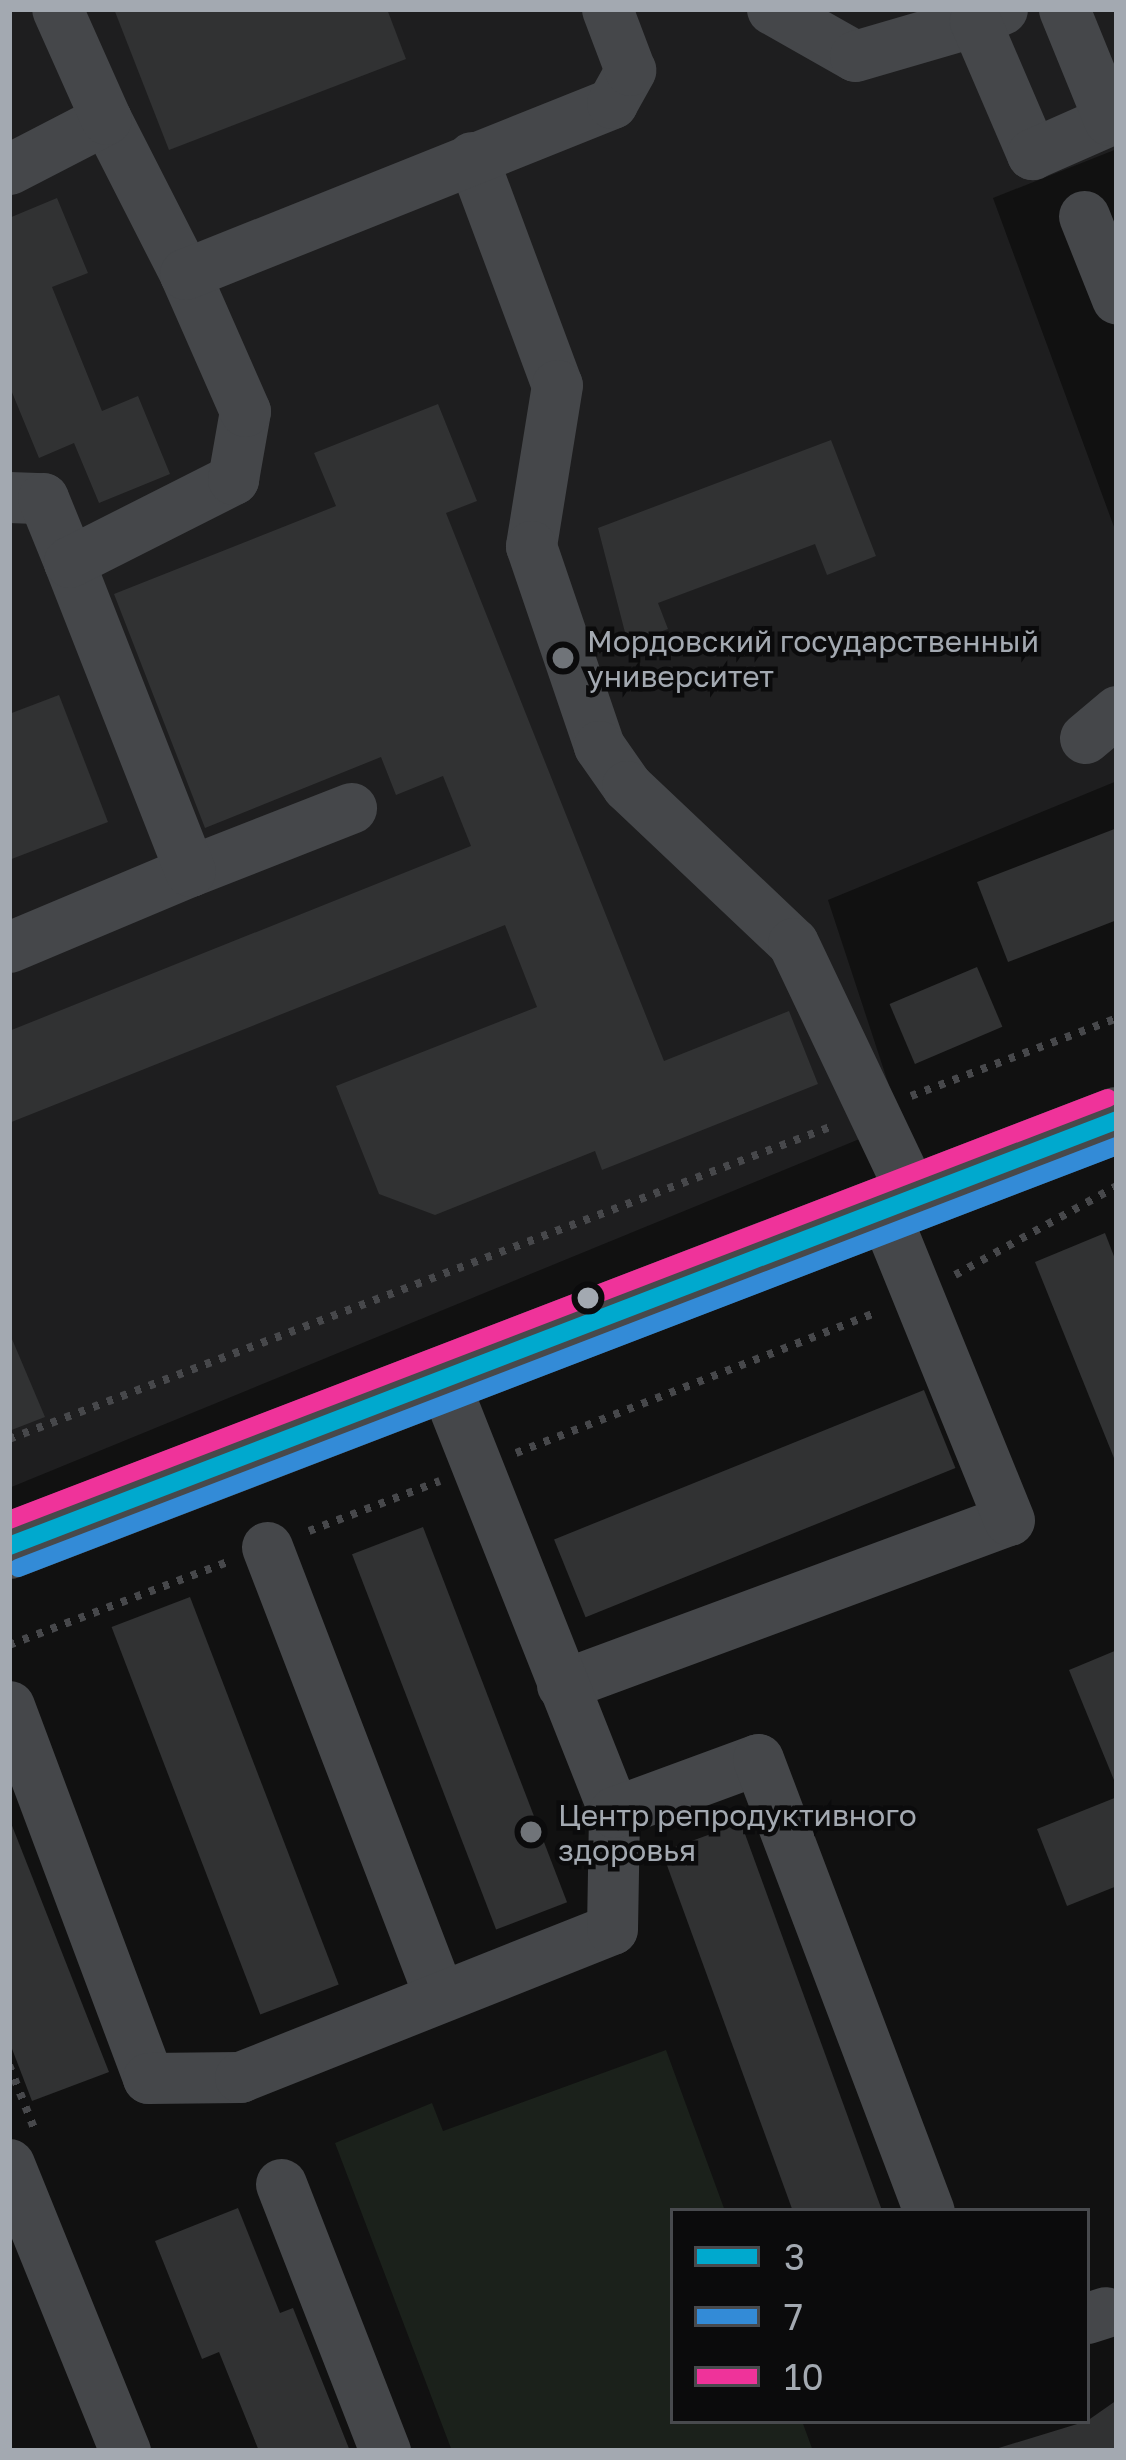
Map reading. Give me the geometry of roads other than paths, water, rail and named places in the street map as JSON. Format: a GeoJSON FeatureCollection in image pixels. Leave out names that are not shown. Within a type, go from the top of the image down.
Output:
{"type":"FeatureCollection","features":[{"type":"Feature","properties":{"kind":"main road"},"geometry":{"type":"LineString","coordinates":[[9,1546],[1117,1120]]}},
{"type":"Feature","properties":{"kind":"street"},"geometry":{"type":"LineString","coordinates":[[56,9],[185,274],[244,411],[233,479],[69,562]]}},
{"type":"Feature","properties":{"kind":"street"},"geometry":{"type":"LineString","coordinates":[[185,274],[627,88],[607,9]]}},
{"type":"Feature","properties":{"kind":"street"},"geometry":{"type":"LineString","coordinates":[[772,9],[855,56],[988,15],[1032,154],[1109,120],[1064,9]]}},
{"type":"Feature","properties":{"kind":"street"},"geometry":{"type":"LineString","coordinates":[[9,169],[106,119]]}},
{"type":"Feature","properties":{"kind":"street"},"geometry":{"type":"LineString","coordinates":[[472,157],[556,385],[531,546],[599,746],[793,944],[876,1109],[921,1294],[1009,1520],[562,1685]]}},
{"type":"Feature","properties":{"kind":"street"},"geometry":{"type":"LineString","coordinates":[[1084,216],[1117,299]]}},
{"type":"Feature","properties":{"kind":"street"},"geometry":{"type":"LineString","coordinates":[[9,497],[43,498],[190,871]]}},
{"type":"Feature","properties":{"kind":"street"},"geometry":{"type":"LineString","coordinates":[[9,946],[351,808]]}},
{"type":"Feature","properties":{"kind":"street"},"geometry":{"type":"LineString","coordinates":[[9,1706],[148,2078],[240,2077],[438,1992],[612,1929],[614,1812],[443,1379]]}},
{"type":"Feature","properties":{"kind":"street"},"geometry":{"type":"LineString","coordinates":[[267,1547],[438,1992]]}},
{"type":"Feature","properties":{"kind":"street"},"geometry":{"type":"LineString","coordinates":[[614,1812],[758,1759],[928,2208]]}},
{"type":"Feature","properties":{"kind":"street"},"geometry":{"type":"LineString","coordinates":[[9,2164],[125,2451]]}},
{"type":"Feature","properties":{"kind":"street"},"geometry":{"type":"LineString","coordinates":[[281,2184],[385,2451]]}},
{"type":"Feature","properties":{"kind":"place","name":"Мордовский государственный университет"},"geometry":{"type":"Point","coordinates":[563,658]}},
{"type":"Feature","properties":{"kind":"place","name":"Центр репродуктивного здоровья"},"geometry":{"type":"Point","coordinates":[531,1832]}}]}
